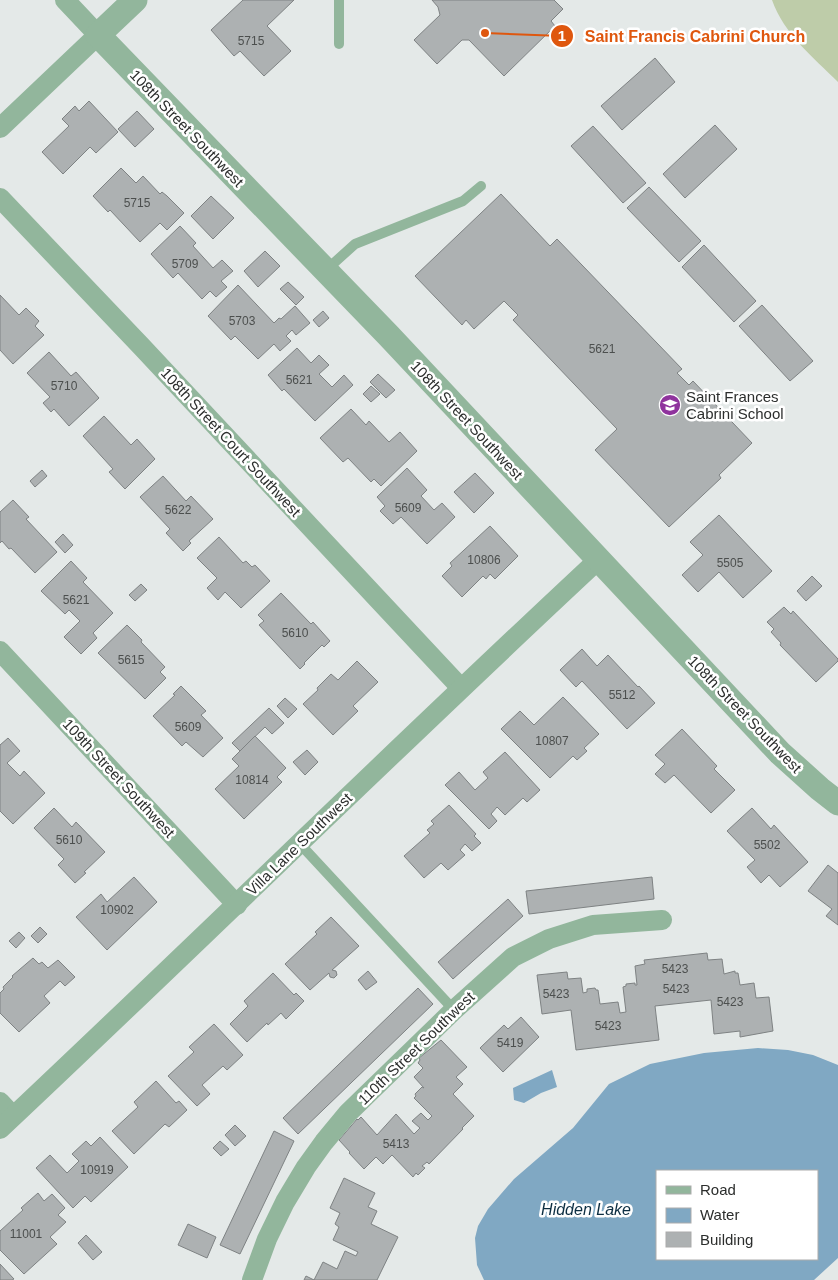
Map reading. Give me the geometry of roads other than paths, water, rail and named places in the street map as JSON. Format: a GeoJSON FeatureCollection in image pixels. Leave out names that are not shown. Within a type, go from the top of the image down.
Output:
{"type":"FeatureCollection","features":[{"type":"Feature","properties":{"kind":"street"},"geometry":{"type":"LineString","coordinates":[[65,0],[98,35]]}},
{"type":"Feature","properties":{"kind":"street"},"geometry":{"type":"LineString","coordinates":[[0,128],[135,0]]}},
{"type":"Feature","properties":{"kind":"street","name":"108th Street Southwest"},"geometry":{"type":"LineString","coordinates":[[98,35],[389,336],[780,754],[838,802]]}},
{"type":"Feature","properties":{"kind":"street","name":"108th Street Court Southwest"},"geometry":{"type":"LineString","coordinates":[[0,198],[148,353],[461,688]]}},
{"type":"Feature","properties":{"kind":"street","name":"Villa Lane Southwest"},"geometry":{"type":"LineString","coordinates":[[4,1116],[237,905],[461,688],[598,560]]}},
{"type":"Feature","properties":{"kind":"street","name":"109th Street Southwest"},"geometry":{"type":"LineString","coordinates":[[0,651],[237,905]]}},
{"type":"Feature","properties":{"kind":"street","name":"110th Street Southwest"},"geometry":{"type":"LineString","coordinates":[[252,1280],[267,1240],[285,1202],[324,1142],[348,1113],[454,1010],[514,957],[549,939],[593,925],[662,920]]}},
{"type":"Feature","properties":{"kind":"lane"},"geometry":{"type":"LineString","coordinates":[[339,0],[339,44]]}},
{"type":"Feature","properties":{"kind":"lane"},"geometry":{"type":"LineString","coordinates":[[325,270],[355,244],[463,201],[480,186]]}},
{"type":"Feature","properties":{"kind":"lane"},"geometry":{"type":"LineString","coordinates":[[300,844],[454,1010]]}},
{"type":"Feature","properties":{"kind":"water","name":"Hidden Lake"},"geometry":{"type":"Polygon","coordinates":[[[758,1048],[788,1050],[813,1055],[838,1065],[838,1258],[814,1280],[484,1280],[477,1265],[475,1238],[478,1226],[488,1209],[514,1179],[573,1128],[609,1084],[650,1064],[704,1053],[758,1048]]]}},
{"type":"Feature","properties":{"kind":"water"},"geometry":{"type":"Polygon","coordinates":[[[552,1070],[557,1087],[541,1093],[524,1103],[514,1100],[513,1088],[552,1070]]]}},
{"type":"Feature","properties":{"kind":"place","name":"Saint Francis Cabrini Church"},"geometry":{"type":"Point","coordinates":[485,33]}},
{"type":"Feature","properties":{"kind":"place","name":"Saint Frances Cabrini School"},"geometry":{"type":"Point","coordinates":[670,405]}}]}
